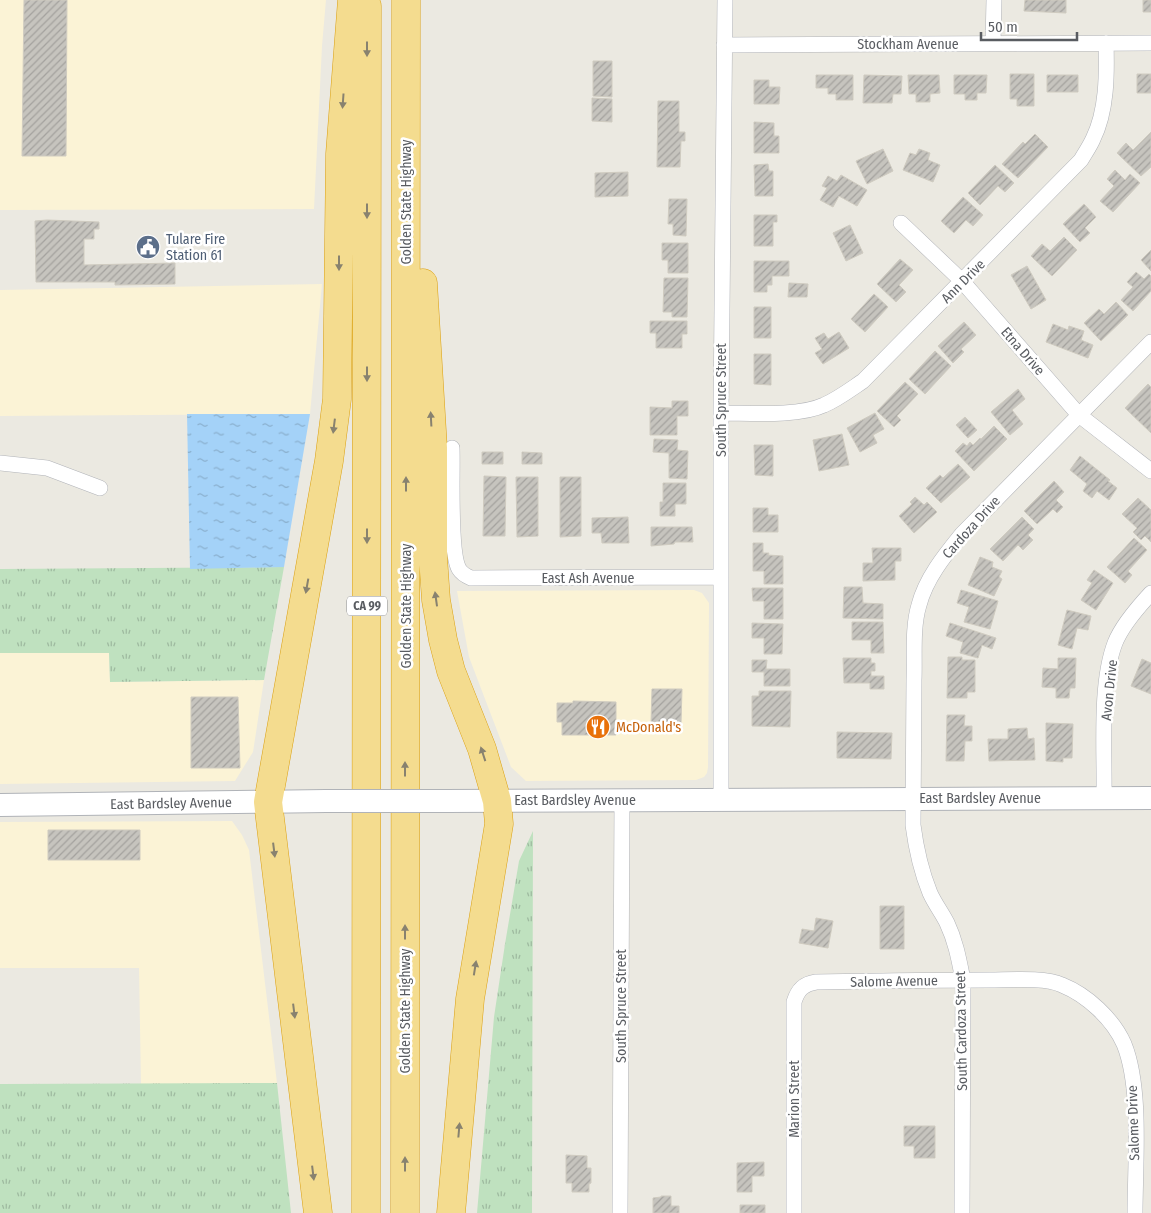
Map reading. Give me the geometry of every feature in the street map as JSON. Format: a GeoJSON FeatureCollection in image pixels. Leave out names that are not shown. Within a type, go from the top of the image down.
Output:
{"type":"FeatureCollection","features":[{"type":"Feature","properties":{"kind":"highway"},"geometry":{"type":"LineString","coordinates":[[318,1213],[268,802],[329,461],[336,408],[340,154],[352,0]]}},
{"type":"Feature","properties":{"kind":"highway","name":"CA 99"},"geometry":{"type":"LineString","coordinates":[[366,1213],[368,0]]}},
{"type":"Feature","properties":{"kind":"highway","name":"Golden State Highway"},"geometry":{"type":"LineString","coordinates":[[405,1213],[406,0]]}},
{"type":"Feature","properties":{"kind":"highway"},"geometry":{"type":"LineString","coordinates":[[406,62],[416,78],[424,301],[433,448],[433,557],[436,600],[451,671],[482,749],[497,800],[498,827],[470,999],[451,1213]]}},
{"type":"Feature","properties":{"kind":"main road","name":"East Bardsley Avenue"},"geometry":{"type":"LineString","coordinates":[[0,805],[326,801],[1151,798]]}},
{"type":"Feature","properties":{"kind":"street","name":"South Spruce Street"},"geometry":{"type":"LineString","coordinates":[[721,799],[721,413],[725,0]]}},
{"type":"Feature","properties":{"kind":"street"},"geometry":{"type":"LineString","coordinates":[[993,43],[994,0]]}},
{"type":"Feature","properties":{"kind":"street","name":"Ann Drive"},"geometry":{"type":"LineString","coordinates":[[721,413],[800,411],[823,406],[864,381],[1081,160],[1094,138],[1100,118],[1107,67],[1106,43]]}},
{"type":"Feature","properties":{"kind":"street","name":"Stockham Avenue"},"geometry":{"type":"LineString","coordinates":[[724,45],[1151,43]]}},
{"type":"Feature","properties":{"kind":"street","name":"Etna Drive"},"geometry":{"type":"LineString","coordinates":[[901,223],[962,281],[1079,415],[1151,471]]}},
{"type":"Feature","properties":{"kind":"street","name":"Cardoza Drive"},"geometry":{"type":"LineString","coordinates":[[913,798],[916,626],[918,605],[927,584],[941,561],[962,534],[1151,342]]}},
{"type":"Feature","properties":{"kind":"street","name":"East Ash Avenue"},"geometry":{"type":"LineString","coordinates":[[452,448],[454,545],[459,569],[471,578],[721,577]]}},
{"type":"Feature","properties":{"kind":"street"},"geometry":{"type":"LineString","coordinates":[[0,463],[47,468],[100,488]]}},
{"type":"Feature","properties":{"kind":"street","name":"Avon Drive"},"geometry":{"type":"LineString","coordinates":[[1104,798],[1105,698],[1108,670],[1116,642],[1129,621],[1151,594]]}},
{"type":"Feature","properties":{"kind":"street","name":"South Cardoza Street"},"geometry":{"type":"LineString","coordinates":[[913,798],[913,825],[916,848],[931,894],[948,924],[958,952],[962,980],[962,1213]]}},
{"type":"Feature","properties":{"kind":"street","name":"South Spruce Street"},"geometry":{"type":"LineString","coordinates":[[620,1213],[622,800]]}},
{"type":"Feature","properties":{"kind":"street","name":"Salome Avenue"},"geometry":{"type":"LineString","coordinates":[[801,987],[816,982],[1040,981],[1060,984],[1077,993]]}},
{"type":"Feature","properties":{"kind":"street","name":"Marion Street"},"geometry":{"type":"LineString","coordinates":[[794,1213],[794,1002],[796,994],[801,987]]}},
{"type":"Feature","properties":{"kind":"street","name":"Salome Drive"},"geometry":{"type":"LineString","coordinates":[[1077,993],[1098,1008],[1111,1023],[1124,1044],[1132,1075],[1135,1103],[1135,1213]]}},
{"type":"Feature","properties":{"kind":"shaded area"},"geometry":{"type":"Polygon","coordinates":[[[0,0],[326,0],[314,209],[0,210],[0,0]]]}},
{"type":"Feature","properties":{"kind":"shaded area"},"geometry":{"type":"Polygon","coordinates":[[[322,284],[310,414],[0,416],[0,290],[322,284]]]}},
{"type":"Feature","properties":{"kind":"shaded area"},"geometry":{"type":"Polygon","coordinates":[[[694,590],[702,593],[709,603],[708,767],[704,777],[696,780],[526,781],[511,767],[469,657],[457,591],[694,590]]]}},
{"type":"Feature","properties":{"kind":"shaded area"},"geometry":{"type":"Polygon","coordinates":[[[0,653],[109,653],[110,682],[264,680],[253,752],[235,781],[0,784],[0,653]]]}},
{"type":"Feature","properties":{"kind":"shaded area"},"geometry":{"type":"Polygon","coordinates":[[[232,821],[242,835],[249,850],[277,1083],[141,1085],[139,968],[0,968],[0,822],[232,821]]]}},
{"type":"Feature","properties":{"kind":"green space"},"geometry":{"type":"Polygon","coordinates":[[[284,567],[264,680],[110,682],[109,653],[0,653],[0,569],[284,567]]]}},
{"type":"Feature","properties":{"kind":"green space"},"geometry":{"type":"Polygon","coordinates":[[[533,831],[532,1213],[477,1213],[494,1017],[519,861],[533,831]]]}},
{"type":"Feature","properties":{"kind":"green space"},"geometry":{"type":"Polygon","coordinates":[[[277,1083],[291,1213],[0,1213],[0,1084],[277,1083]]]}},
{"type":"Feature","properties":{"kind":"water"},"geometry":{"type":"Polygon","coordinates":[[[187,414],[310,414],[284,567],[190,569],[187,414]]]}},
{"type":"Feature","properties":{"kind":"building"},"geometry":{"type":"Polygon","coordinates":[[[24,0],[67,0],[66,156],[22,156],[24,0]]]}},
{"type":"Feature","properties":{"kind":"building"},"geometry":{"type":"Polygon","coordinates":[[[1025,0],[1066,0],[1066,13],[1024,11],[1025,0]]]}},
{"type":"Feature","properties":{"kind":"building"},"geometry":{"type":"Polygon","coordinates":[[[1143,0],[1151,0],[1151,12],[1143,12],[1143,0]]]}},
{"type":"Feature","properties":{"kind":"building"},"geometry":{"type":"Polygon","coordinates":[[[593,61],[612,61],[612,97],[593,96],[593,61]]]}},
{"type":"Feature","properties":{"kind":"building"},"geometry":{"type":"Polygon","coordinates":[[[1010,74],[1034,74],[1034,106],[1017,106],[1017,99],[1010,99],[1010,74]]]}},
{"type":"Feature","properties":{"kind":"building"},"geometry":{"type":"Polygon","coordinates":[[[1137,74],[1151,74],[1151,93],[1137,93],[1137,74]]]}},
{"type":"Feature","properties":{"kind":"building"},"geometry":{"type":"Polygon","coordinates":[[[816,75],[853,75],[853,100],[836,100],[836,94],[828,94],[828,88],[816,88],[816,75]]]}},
{"type":"Feature","properties":{"kind":"building"},"geometry":{"type":"Polygon","coordinates":[[[864,75],[902,76],[901,94],[893,94],[892,103],[863,103],[864,75]]]}},
{"type":"Feature","properties":{"kind":"building"},"geometry":{"type":"Polygon","coordinates":[[[908,75],[939,75],[940,93],[930,94],[930,102],[916,102],[916,94],[909,94],[908,75]]]}},
{"type":"Feature","properties":{"kind":"building"},"geometry":{"type":"Polygon","coordinates":[[[954,75],[987,75],[986,93],[977,93],[977,100],[965,100],[965,94],[954,94],[954,75]]]}},
{"type":"Feature","properties":{"kind":"building"},"geometry":{"type":"Polygon","coordinates":[[[1047,75],[1078,75],[1078,92],[1047,92],[1047,75]]]}},
{"type":"Feature","properties":{"kind":"building"},"geometry":{"type":"Polygon","coordinates":[[[754,80],[769,80],[769,87],[780,87],[779,104],[754,104],[754,80]]]}},
{"type":"Feature","properties":{"kind":"building"},"geometry":{"type":"Polygon","coordinates":[[[592,98],[612,99],[612,122],[592,121],[592,98]]]}},
{"type":"Feature","properties":{"kind":"building"},"geometry":{"type":"Polygon","coordinates":[[[658,101],[679,101],[679,132],[685,132],[685,141],[681,141],[680,167],[657,167],[658,101]]]}},
{"type":"Feature","properties":{"kind":"building"},"geometry":{"type":"Polygon","coordinates":[[[754,122],[774,123],[774,136],[779,136],[779,153],[754,153],[754,122]]]}},
{"type":"Feature","properties":{"kind":"building"},"geometry":{"type":"Polygon","coordinates":[[[1151,132],[1151,167],[1141,176],[1117,153],[1126,143],[1133,150],[1151,132]]]}},
{"type":"Feature","properties":{"kind":"building"},"geometry":{"type":"Polygon","coordinates":[[[1035,134],[1048,147],[1018,178],[1002,164],[1023,142],[1025,144],[1035,134]]]}},
{"type":"Feature","properties":{"kind":"building"},"geometry":{"type":"Polygon","coordinates":[[[883,149],[893,171],[867,184],[856,161],[883,149]]]}},
{"type":"Feature","properties":{"kind":"building"},"geometry":{"type":"Polygon","coordinates":[[[919,149],[930,153],[928,160],[940,165],[933,182],[903,170],[910,153],[916,155],[919,149]]]}},
{"type":"Feature","properties":{"kind":"building"},"geometry":{"type":"Polygon","coordinates":[[[768,164],[769,171],[773,171],[773,196],[755,196],[754,165],[768,164]]]}},
{"type":"Feature","properties":{"kind":"building"},"geometry":{"type":"Polygon","coordinates":[[[995,165],[1014,183],[1005,192],[998,186],[980,205],[968,193],[995,165]]]}},
{"type":"Feature","properties":{"kind":"building"},"geometry":{"type":"Polygon","coordinates":[[[1115,170],[1125,180],[1130,174],[1140,183],[1113,212],[1100,201],[1114,186],[1107,179],[1115,170]]]}},
{"type":"Feature","properties":{"kind":"building"},"geometry":{"type":"Polygon","coordinates":[[[628,172],[628,196],[595,197],[595,173],[628,172]]]}},
{"type":"Feature","properties":{"kind":"building"},"geometry":{"type":"Polygon","coordinates":[[[841,175],[867,190],[857,206],[839,196],[833,207],[820,200],[827,188],[822,186],[828,176],[837,181],[841,175]]]}},
{"type":"Feature","properties":{"kind":"building"},"geometry":{"type":"Polygon","coordinates":[[[963,197],[983,215],[973,226],[966,220],[954,233],[941,221],[963,197]]]}},
{"type":"Feature","properties":{"kind":"building"},"geometry":{"type":"Polygon","coordinates":[[[669,199],[687,199],[686,236],[673,235],[673,224],[668,224],[669,199]]]}},
{"type":"Feature","properties":{"kind":"building"},"geometry":{"type":"Polygon","coordinates":[[[1084,204],[1096,217],[1085,228],[1090,233],[1080,242],[1063,224],[1084,204]]]}},
{"type":"Feature","properties":{"kind":"building"},"geometry":{"type":"Polygon","coordinates":[[[754,215],[777,215],[777,222],[773,222],[773,246],[754,246],[754,215]]]}},
{"type":"Feature","properties":{"kind":"building"},"geometry":{"type":"Polygon","coordinates":[[[35,221],[99,222],[99,229],[94,229],[94,239],[84,239],[84,265],[175,263],[175,284],[115,285],[115,282],[36,282],[35,221]]]}},
{"type":"Feature","properties":{"kind":"building"},"geometry":{"type":"Polygon","coordinates":[[[850,225],[863,253],[846,261],[833,233],[850,225]]]}},
{"type":"Feature","properties":{"kind":"building"},"geometry":{"type":"Polygon","coordinates":[[[1064,237],[1077,250],[1052,276],[1031,256],[1042,244],[1050,251],[1064,237]]]}},
{"type":"Feature","properties":{"kind":"building"},"geometry":{"type":"Polygon","coordinates":[[[662,243],[688,243],[688,273],[668,273],[668,260],[662,260],[662,243]]]}},
{"type":"Feature","properties":{"kind":"building"},"geometry":{"type":"Polygon","coordinates":[[[1151,250],[1151,271],[1141,260],[1151,250]]]}},
{"type":"Feature","properties":{"kind":"building"},"geometry":{"type":"Polygon","coordinates":[[[900,259],[913,270],[899,285],[906,292],[896,302],[877,284],[900,259]]]}},
{"type":"Feature","properties":{"kind":"building"},"geometry":{"type":"Polygon","coordinates":[[[754,261],[789,261],[789,276],[772,276],[772,285],[767,285],[767,292],[754,292],[754,261]]]}},
{"type":"Feature","properties":{"kind":"building"},"geometry":{"type":"Polygon","coordinates":[[[1027,266],[1046,300],[1031,309],[1011,275],[1027,266]]]}},
{"type":"Feature","properties":{"kind":"building"},"geometry":{"type":"Polygon","coordinates":[[[1136,272],[1144,279],[1149,274],[1151,276],[1151,291],[1133,311],[1121,300],[1133,287],[1127,282],[1136,272]]]}},
{"type":"Feature","properties":{"kind":"building"},"geometry":{"type":"Polygon","coordinates":[[[664,278],[688,278],[687,317],[672,317],[672,312],[663,312],[664,278]]]}},
{"type":"Feature","properties":{"kind":"building"},"geometry":{"type":"Polygon","coordinates":[[[789,283],[808,284],[807,297],[788,297],[789,283]]]}},
{"type":"Feature","properties":{"kind":"building"},"geometry":{"type":"Polygon","coordinates":[[[874,294],[888,307],[865,332],[851,319],[874,294]]]}},
{"type":"Feature","properties":{"kind":"building"},"geometry":{"type":"Polygon","coordinates":[[[1116,302],[1128,315],[1101,341],[1084,323],[1099,309],[1104,314],[1116,302]]]}},
{"type":"Feature","properties":{"kind":"building"},"geometry":{"type":"Polygon","coordinates":[[[754,307],[771,307],[771,338],[754,338],[754,307]]]}},
{"type":"Feature","properties":{"kind":"building"},"geometry":{"type":"Polygon","coordinates":[[[650,321],[687,321],[687,334],[682,334],[682,348],[656,348],[656,333],[650,333],[650,321]]]}},
{"type":"Feature","properties":{"kind":"building"},"geometry":{"type":"Polygon","coordinates":[[[964,322],[976,335],[961,349],[964,352],[953,363],[938,346],[964,322]]]}},
{"type":"Feature","properties":{"kind":"building"},"geometry":{"type":"Polygon","coordinates":[[[1053,324],[1068,330],[1069,326],[1084,331],[1081,340],[1093,345],[1088,358],[1046,342],[1053,324]]]}},
{"type":"Feature","properties":{"kind":"building"},"geometry":{"type":"Polygon","coordinates":[[[839,332],[849,348],[823,364],[815,353],[822,349],[815,338],[824,333],[828,339],[839,332]]]}},
{"type":"Feature","properties":{"kind":"building"},"geometry":{"type":"Polygon","coordinates":[[[935,351],[951,366],[925,394],[909,379],[935,351]]]}},
{"type":"Feature","properties":{"kind":"building"},"geometry":{"type":"Polygon","coordinates":[[[754,354],[771,354],[771,385],[754,384],[754,354]]]}},
{"type":"Feature","properties":{"kind":"building"},"geometry":{"type":"Polygon","coordinates":[[[905,382],[918,394],[897,416],[901,420],[894,427],[877,411],[905,382]]]}},
{"type":"Feature","properties":{"kind":"building"},"geometry":{"type":"Polygon","coordinates":[[[1148,384],[1151,387],[1151,433],[1125,408],[1148,384]]]}},
{"type":"Feature","properties":{"kind":"building"},"geometry":{"type":"Polygon","coordinates":[[[1018,389],[1025,399],[1012,410],[1023,424],[1010,435],[991,412],[1018,389]]]}},
{"type":"Feature","properties":{"kind":"building"},"geometry":{"type":"Polygon","coordinates":[[[672,401],[688,401],[688,416],[677,416],[677,435],[650,435],[650,407],[672,408],[672,401]]]}},
{"type":"Feature","properties":{"kind":"building"},"geometry":{"type":"Polygon","coordinates":[[[875,413],[884,429],[873,435],[877,443],[860,452],[847,428],[875,413]]]}},
{"type":"Feature","properties":{"kind":"building"},"geometry":{"type":"Polygon","coordinates":[[[965,417],[977,430],[968,438],[956,425],[965,417]]]}},
{"type":"Feature","properties":{"kind":"building"},"geometry":{"type":"Polygon","coordinates":[[[994,426],[1007,439],[974,471],[955,451],[963,443],[967,446],[970,442],[973,445],[994,426]]]}},
{"type":"Feature","properties":{"kind":"building"},"geometry":{"type":"Polygon","coordinates":[[[842,434],[849,465],[819,471],[813,440],[842,434]]]}},
{"type":"Feature","properties":{"kind":"building"},"geometry":{"type":"Polygon","coordinates":[[[654,439],[678,440],[677,450],[688,451],[687,479],[669,478],[669,453],[653,452],[654,439]]]}},
{"type":"Feature","properties":{"kind":"building"},"geometry":{"type":"Polygon","coordinates":[[[754,445],[773,445],[773,476],[755,475],[754,445]]]}},
{"type":"Feature","properties":{"kind":"building"},"geometry":{"type":"Polygon","coordinates":[[[482,452],[503,452],[503,464],[482,464],[482,452]]]}},
{"type":"Feature","properties":{"kind":"building"},"geometry":{"type":"Polygon","coordinates":[[[522,452],[542,453],[542,464],[522,464],[522,452]]]}},
{"type":"Feature","properties":{"kind":"building"},"geometry":{"type":"Polygon","coordinates":[[[1080,456],[1117,488],[1109,500],[1097,491],[1092,498],[1083,491],[1087,484],[1070,470],[1080,456]]]}},
{"type":"Feature","properties":{"kind":"building"},"geometry":{"type":"Polygon","coordinates":[[[958,464],[970,477],[941,503],[926,488],[940,475],[943,478],[958,464]]]}},
{"type":"Feature","properties":{"kind":"building"},"geometry":{"type":"Polygon","coordinates":[[[484,476],[506,477],[505,536],[483,536],[484,476]]]}},
{"type":"Feature","properties":{"kind":"building"},"geometry":{"type":"Polygon","coordinates":[[[516,477],[538,477],[538,536],[517,537],[516,477]]]}},
{"type":"Feature","properties":{"kind":"building"},"geometry":{"type":"Polygon","coordinates":[[[560,477],[581,477],[581,536],[560,537],[560,477]]]}},
{"type":"Feature","properties":{"kind":"building"},"geometry":{"type":"Polygon","coordinates":[[[1054,481],[1064,492],[1056,500],[1063,507],[1057,513],[1053,509],[1037,524],[1024,511],[1054,481]]]}},
{"type":"Feature","properties":{"kind":"building"},"geometry":{"type":"Polygon","coordinates":[[[663,483],[686,483],[686,504],[675,504],[675,516],[660,516],[660,502],[663,502],[663,483]]]}},
{"type":"Feature","properties":{"kind":"building"},"geometry":{"type":"Polygon","coordinates":[[[915,497],[924,505],[927,502],[937,512],[914,533],[899,516],[912,504],[910,502],[915,497]]]}},
{"type":"Feature","properties":{"kind":"building"},"geometry":{"type":"Polygon","coordinates":[[[1138,498],[1151,510],[1151,542],[1145,536],[1141,540],[1133,532],[1137,528],[1122,514],[1138,498]]]}},
{"type":"Feature","properties":{"kind":"building"},"geometry":{"type":"Polygon","coordinates":[[[753,508],[768,508],[768,515],[778,515],[778,532],[753,532],[753,508]]]}},
{"type":"Feature","properties":{"kind":"building"},"geometry":{"type":"Polygon","coordinates":[[[628,517],[629,543],[602,543],[601,533],[592,533],[592,518],[628,517]]]}},
{"type":"Feature","properties":{"kind":"building"},"geometry":{"type":"Polygon","coordinates":[[[1022,517],[1034,529],[1028,535],[1033,540],[1023,550],[1018,545],[1003,561],[990,549],[1022,517]]]}},
{"type":"Feature","properties":{"kind":"building"},"geometry":{"type":"Polygon","coordinates":[[[651,527],[692,527],[693,542],[675,542],[674,544],[651,546],[651,527]]]}},
{"type":"Feature","properties":{"kind":"building"},"geometry":{"type":"Polygon","coordinates":[[[1134,538],[1147,550],[1128,571],[1132,575],[1125,583],[1107,567],[1134,538]]]}},
{"type":"Feature","properties":{"kind":"building"},"geometry":{"type":"Polygon","coordinates":[[[753,543],[763,543],[763,553],[783,556],[783,584],[764,584],[764,571],[753,571],[753,543]]]}},
{"type":"Feature","properties":{"kind":"building"},"geometry":{"type":"Polygon","coordinates":[[[872,548],[901,548],[901,561],[895,561],[895,580],[863,581],[863,563],[873,563],[872,548]]]}},
{"type":"Feature","properties":{"kind":"building"},"geometry":{"type":"Polygon","coordinates":[[[980,557],[993,562],[992,567],[1002,571],[999,577],[1002,579],[994,596],[968,585],[980,557]]]}},
{"type":"Feature","properties":{"kind":"building"},"geometry":{"type":"Polygon","coordinates":[[[1094,570],[1113,583],[1096,610],[1081,600],[1092,583],[1087,580],[1094,570]]]}},
{"type":"Feature","properties":{"kind":"building"},"geometry":{"type":"Polygon","coordinates":[[[844,587],[862,587],[863,603],[883,604],[883,619],[843,618],[844,587]]]}},
{"type":"Feature","properties":{"kind":"building"},"geometry":{"type":"Polygon","coordinates":[[[752,588],[783,588],[783,619],[764,619],[764,601],[753,601],[752,588]]]}},
{"type":"Feature","properties":{"kind":"building"},"geometry":{"type":"Polygon","coordinates":[[[961,590],[998,601],[990,629],[964,622],[969,607],[957,603],[961,590]]]}},
{"type":"Feature","properties":{"kind":"building"},"geometry":{"type":"Polygon","coordinates":[[[1067,610],[1091,616],[1088,630],[1077,628],[1072,649],[1058,645],[1067,610]]]}},
{"type":"Feature","properties":{"kind":"building"},"geometry":{"type":"Polygon","coordinates":[[[852,622],[883,622],[884,653],[871,653],[871,640],[852,640],[852,622]]]}},
{"type":"Feature","properties":{"kind":"building"},"geometry":{"type":"Polygon","coordinates":[[[752,623],[783,624],[782,654],[764,654],[764,638],[752,638],[752,623]]]}},
{"type":"Feature","properties":{"kind":"building"},"geometry":{"type":"Polygon","coordinates":[[[950,623],[996,638],[992,649],[982,645],[978,658],[960,653],[963,642],[946,636],[950,623]]]}},
{"type":"Feature","properties":{"kind":"building"},"geometry":{"type":"Polygon","coordinates":[[[948,657],[962,657],[962,660],[975,660],[975,692],[967,692],[967,698],[947,698],[948,657]]]}},
{"type":"Feature","properties":{"kind":"building"},"geometry":{"type":"Polygon","coordinates":[[[843,658],[871,658],[871,663],[875,663],[875,671],[871,671],[871,676],[884,676],[884,689],[870,689],[870,683],[844,683],[843,658]]]}},
{"type":"Feature","properties":{"kind":"building"},"geometry":{"type":"Polygon","coordinates":[[[1058,658],[1076,658],[1075,688],[1070,688],[1069,698],[1056,698],[1056,688],[1042,687],[1043,668],[1058,669],[1058,658]]]}},
{"type":"Feature","properties":{"kind":"building"},"geometry":{"type":"Polygon","coordinates":[[[1142,659],[1151,663],[1151,694],[1131,686],[1142,659]]]}},
{"type":"Feature","properties":{"kind":"building"},"geometry":{"type":"Polygon","coordinates":[[[752,660],[767,660],[766,669],[790,669],[790,686],[764,686],[764,672],[752,672],[752,660]]]}},
{"type":"Feature","properties":{"kind":"building"},"geometry":{"type":"Polygon","coordinates":[[[652,689],[682,689],[681,723],[651,723],[652,689]]]}},
{"type":"Feature","properties":{"kind":"building"},"geometry":{"type":"Polygon","coordinates":[[[759,691],[791,691],[790,727],[752,726],[752,696],[759,696],[759,691]]]}},
{"type":"Feature","properties":{"kind":"building"},"geometry":{"type":"Polygon","coordinates":[[[191,697],[238,697],[240,768],[191,768],[191,697]]]}},
{"type":"Feature","properties":{"kind":"building"},"geometry":{"type":"Polygon","coordinates":[[[573,701],[616,702],[616,735],[562,735],[562,722],[557,722],[557,703],[573,703],[573,701]]]}},
{"type":"Feature","properties":{"kind":"building"},"geometry":{"type":"Polygon","coordinates":[[[947,715],[965,715],[964,726],[972,726],[972,741],[965,741],[964,761],[946,761],[947,715]]]}},
{"type":"Feature","properties":{"kind":"building"},"geometry":{"type":"Polygon","coordinates":[[[1046,723],[1073,724],[1072,758],[1063,758],[1063,762],[1046,761],[1046,723]]]}},
{"type":"Feature","properties":{"kind":"building"},"geometry":{"type":"Polygon","coordinates":[[[1027,728],[1028,739],[1034,738],[1035,760],[989,761],[988,739],[1008,739],[1008,729],[1027,728]]]}},
{"type":"Feature","properties":{"kind":"building"},"geometry":{"type":"Polygon","coordinates":[[[837,732],[892,733],[891,759],[837,758],[837,732]]]}},
{"type":"Feature","properties":{"kind":"building"},"geometry":{"type":"Polygon","coordinates":[[[48,830],[140,830],[140,860],[48,860],[48,830]]]}},
{"type":"Feature","properties":{"kind":"building"},"geometry":{"type":"Polygon","coordinates":[[[880,906],[904,906],[904,949],[880,949],[880,906]]]}},
{"type":"Feature","properties":{"kind":"building"},"geometry":{"type":"Polygon","coordinates":[[[816,918],[833,921],[828,948],[799,943],[802,929],[814,931],[816,918]]]}},
{"type":"Feature","properties":{"kind":"building"},"geometry":{"type":"Polygon","coordinates":[[[904,1126],[935,1126],[935,1158],[914,1158],[914,1146],[904,1146],[904,1126]]]}},
{"type":"Feature","properties":{"kind":"building"},"geometry":{"type":"Polygon","coordinates":[[[566,1155],[587,1156],[587,1168],[591,1168],[589,1192],[572,1192],[572,1183],[566,1183],[566,1155]]]}},
{"type":"Feature","properties":{"kind":"building"},"geometry":{"type":"Polygon","coordinates":[[[764,1162],[764,1176],[752,1176],[752,1192],[737,1192],[737,1163],[764,1162]]]}},
{"type":"Feature","properties":{"kind":"building"},"geometry":{"type":"Polygon","coordinates":[[[671,1196],[671,1206],[679,1206],[679,1213],[653,1213],[653,1198],[671,1196]]]}},
{"type":"Feature","properties":{"kind":"building"},"geometry":{"type":"Polygon","coordinates":[[[740,1205],[765,1205],[765,1213],[740,1213],[740,1205]]]}},
{"type":"Feature","properties":{"kind":"place","name":"Tulare Fire Station 61"},"geometry":{"type":"Point","coordinates":[148,247]}},
{"type":"Feature","properties":{"kind":"place","name":"McDonald's"},"geometry":{"type":"Point","coordinates":[598,727]}}]}
